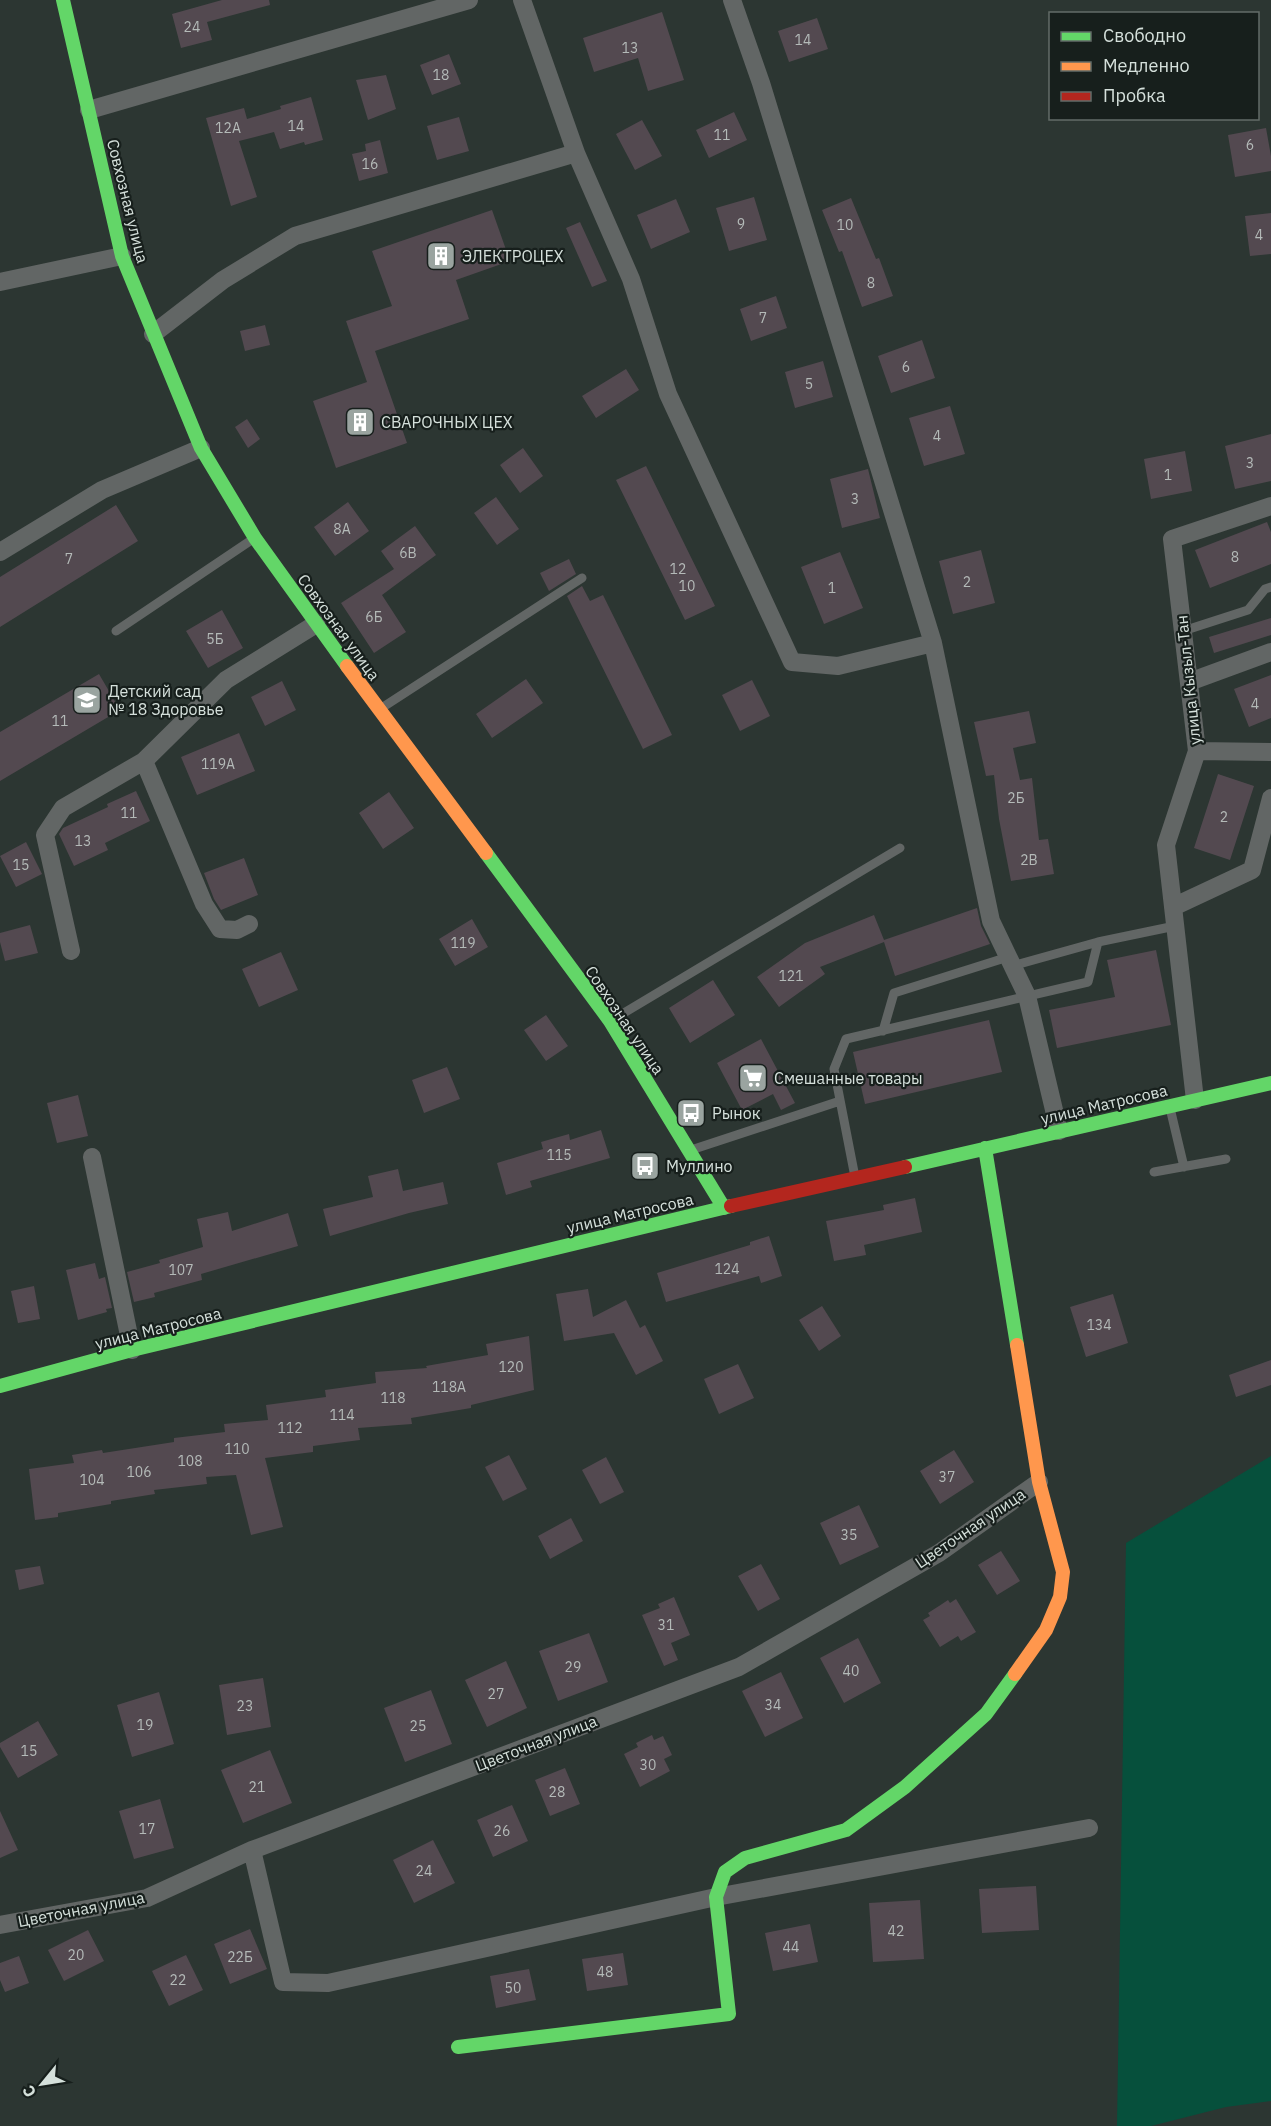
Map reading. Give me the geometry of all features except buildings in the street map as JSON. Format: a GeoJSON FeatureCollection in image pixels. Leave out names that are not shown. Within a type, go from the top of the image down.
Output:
{"type":"FeatureCollection","features":[{"type":"Feature","properties":{"kind":"street","name":"Совхозная улица"},"geometry":{"type":"LineString","coordinates":[[63,0],[122,256],[201,448],[255,538],[316,624],[610,1021],[724,1208]]}},
{"type":"Feature","properties":{"kind":"street"},"geometry":{"type":"LineString","coordinates":[[89,110],[469,0]]}},
{"type":"Feature","properties":{"kind":"street"},"geometry":{"type":"LineString","coordinates":[[522,0],[576,153],[631,279],[668,394],[792,662],[838,666],[933,643]]}},
{"type":"Feature","properties":{"kind":"street"},"geometry":{"type":"LineString","coordinates":[[732,0],[761,83],[933,643],[991,921],[1027,996],[1059,1131]]}},
{"type":"Feature","properties":{"kind":"street"},"geometry":{"type":"LineString","coordinates":[[153,334],[223,280],[295,236],[576,153]]}},
{"type":"Feature","properties":{"kind":"street"},"geometry":{"type":"LineString","coordinates":[[2,279],[122,256]]}},
{"type":"Feature","properties":{"kind":"street"},"geometry":{"type":"LineString","coordinates":[[0,552],[102,490],[201,448]]}},
{"type":"Feature","properties":{"kind":"street","name":"улица Кызыл-Тан"},"geometry":{"type":"LineString","coordinates":[[1196,1100],[1166,845],[1197,751],[1172,538],[1271,507]]}},
{"type":"Feature","properties":{"kind":"street"},"geometry":{"type":"LineString","coordinates":[[71,951],[45,835],[63,808],[144,761],[226,680],[316,624]]}},
{"type":"Feature","properties":{"kind":"street"},"geometry":{"type":"LineString","coordinates":[[1189,682],[1271,652]]}},
{"type":"Feature","properties":{"kind":"street"},"geometry":{"type":"LineString","coordinates":[[1197,751],[1271,752]]}},
{"type":"Feature","properties":{"kind":"street"},"geometry":{"type":"LineString","coordinates":[[144,761],[204,904],[220,929],[237,930],[249,924]]}},
{"type":"Feature","properties":{"kind":"street"},"geometry":{"type":"LineString","coordinates":[[1173,907],[1252,870],[1271,798]]}},
{"type":"Feature","properties":{"kind":"street","name":"улица Матросова"},"geometry":{"type":"LineString","coordinates":[[0,1386],[132,1350],[724,1208],[1271,1083]]}},
{"type":"Feature","properties":{"kind":"street"},"geometry":{"type":"LineString","coordinates":[[458,2047],[729,2014],[716,1897],[725,1872],[745,1858],[846,1830],[905,1787],[986,1714],[1046,1630],[1060,1597],[1063,1572],[1038,1482],[985,1148]]}},
{"type":"Feature","properties":{"kind":"street"},"geometry":{"type":"LineString","coordinates":[[92,1157],[132,1350]]}},
{"type":"Feature","properties":{"kind":"street","name":"Цветочная улица"},"geometry":{"type":"LineString","coordinates":[[0,1925],[147,1898],[252,1850],[739,1667],[939,1552],[1038,1482]]}},
{"type":"Feature","properties":{"kind":"street"},"geometry":{"type":"LineString","coordinates":[[252,1850],[283,1982],[328,1983],[716,1897],[1089,1828]]}},
{"type":"Feature","properties":{"kind":"lane"},"geometry":{"type":"LineString","coordinates":[[116,631],[255,538]]}},
{"type":"Feature","properties":{"kind":"lane"},"geometry":{"type":"LineString","coordinates":[[379,709],[582,578]]}},
{"type":"Feature","properties":{"kind":"lane"},"geometry":{"type":"LineString","coordinates":[[1183,631],[1248,610],[1265,589],[1271,587]]}},
{"type":"Feature","properties":{"kind":"lane"},"geometry":{"type":"LineString","coordinates":[[610,1021],[900,848]]}},
{"type":"Feature","properties":{"kind":"lane"},"geometry":{"type":"LineString","coordinates":[[883,1031],[894,993],[1010,961],[1175,926]]}},
{"type":"Feature","properties":{"kind":"lane"},"geometry":{"type":"LineString","coordinates":[[855,1178],[834,1069],[846,1040],[1088,982],[1098,942]]}},
{"type":"Feature","properties":{"kind":"lane"},"geometry":{"type":"LineString","coordinates":[[689,1151],[840,1101]]}},
{"type":"Feature","properties":{"kind":"lane"},"geometry":{"type":"LineString","coordinates":[[1170,1106],[1184,1167]]}},
{"type":"Feature","properties":{"kind":"lane"},"geometry":{"type":"LineString","coordinates":[[1154,1172],[1226,1159]]}},
{"type":"Feature","properties":{"kind":"green space"},"geometry":{"type":"Polygon","coordinates":[[[1271,1456],[1271,2101],[1226,2107],[1151,2126],[1117,2126],[1126,1543],[1271,1456]]]}},
{"type":"Feature","properties":{"kind":"traffic: fast"},"geometry":{"type":"LineString","coordinates":[[63,0],[122,256],[201,448],[255,538],[347,666]]}},
{"type":"Feature","properties":{"kind":"traffic: fast"},"geometry":{"type":"LineString","coordinates":[[486,853],[610,1021],[724,1208]]}},
{"type":"Feature","properties":{"kind":"traffic: fast"},"geometry":{"type":"LineString","coordinates":[[905,1167],[1271,1083]]}},
{"type":"Feature","properties":{"kind":"traffic: fast"},"geometry":{"type":"LineString","coordinates":[[985,1148],[1017,1345]]}},
{"type":"Feature","properties":{"kind":"traffic: fast"},"geometry":{"type":"LineString","coordinates":[[0,1386],[132,1350],[731,1206]]}},
{"type":"Feature","properties":{"kind":"traffic: fast"},"geometry":{"type":"LineString","coordinates":[[458,2047],[729,2014],[716,1897],[725,1872],[745,1858],[846,1830],[905,1787],[986,1714],[1015,1674]]}},
{"type":"Feature","properties":{"kind":"traffic: slow"},"geometry":{"type":"LineString","coordinates":[[347,666],[486,853]]}},
{"type":"Feature","properties":{"kind":"traffic: slow"},"geometry":{"type":"LineString","coordinates":[[1015,1674],[1046,1630],[1060,1597],[1063,1572],[1039,1482],[1017,1345]]}},
{"type":"Feature","properties":{"kind":"traffic: jam"},"geometry":{"type":"LineString","coordinates":[[731,1206],[905,1167]]}},
{"type":"Feature","properties":{"kind":"place","name":"ЭЛЕКТРОЦЕХ"},"geometry":{"type":"Point","coordinates":[441,256]}},
{"type":"Feature","properties":{"kind":"place","name":"СВАРОЧНЫХ ЦЕХ"},"geometry":{"type":"Point","coordinates":[360,422]}},
{"type":"Feature","properties":{"kind":"place","name":"Детский сад № 18 Здоровье"},"geometry":{"type":"Point","coordinates":[87,700]}},
{"type":"Feature","properties":{"kind":"place","name":"Смешанные товары"},"geometry":{"type":"Point","coordinates":[753,1078]}},
{"type":"Feature","properties":{"kind":"place","name":"Рынок"},"geometry":{"type":"Point","coordinates":[691,1113]}},
{"type":"Feature","properties":{"kind":"place","name":"Муллино"},"geometry":{"type":"Point","coordinates":[645,1166]}}]}
